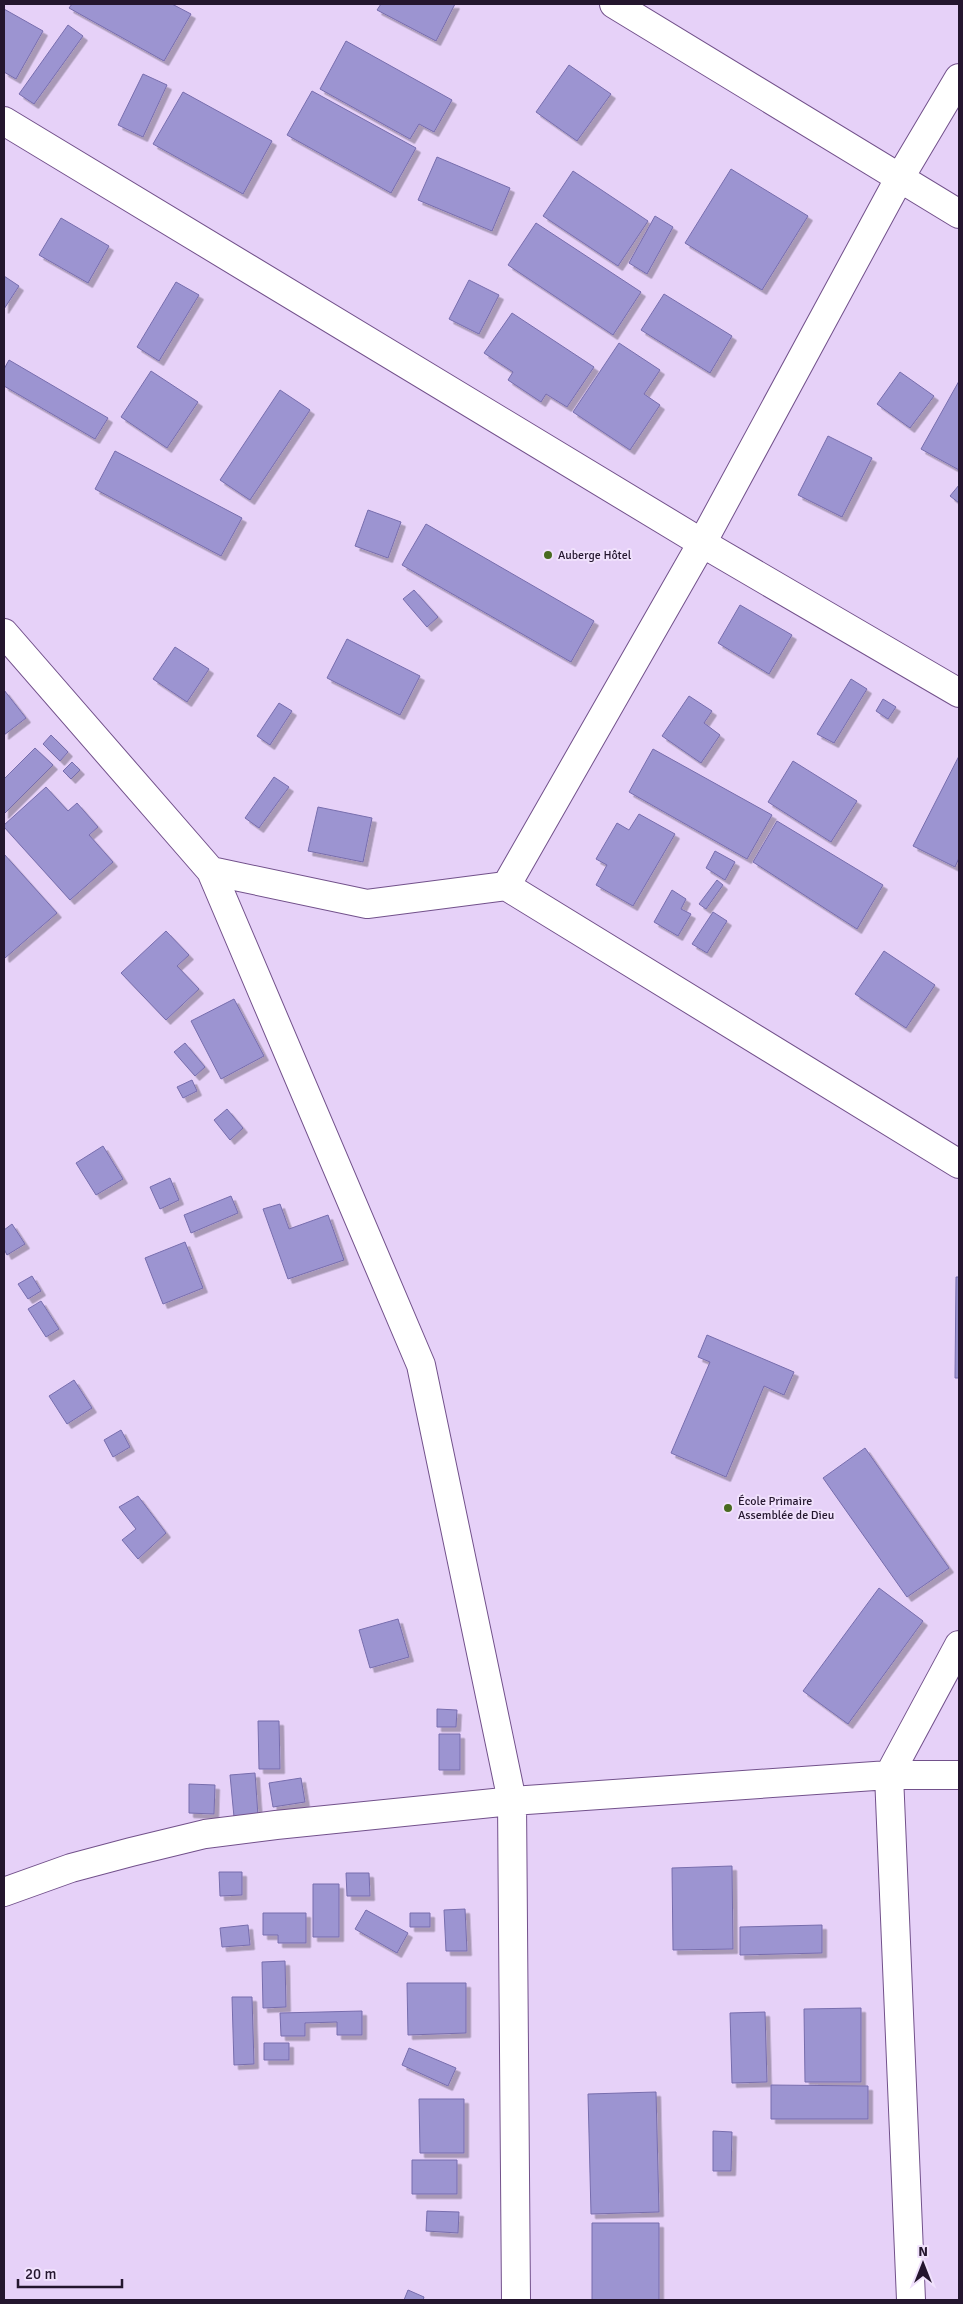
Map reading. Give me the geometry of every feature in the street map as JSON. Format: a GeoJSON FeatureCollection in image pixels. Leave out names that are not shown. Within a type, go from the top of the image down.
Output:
{"type":"FeatureCollection","features":[{"type":"Feature","properties":{"kind":"street"},"geometry":{"type":"LineString","coordinates":[[614,4],[959,214]]}},
{"type":"Feature","properties":{"kind":"street"},"geometry":{"type":"LineString","coordinates":[[506,886],[702,543],[899,179],[959,78]]}},
{"type":"Feature","properties":{"kind":"street"},"geometry":{"type":"LineString","coordinates":[[4,121],[702,543],[959,693]]}},
{"type":"Feature","properties":{"kind":"street"},"geometry":{"type":"LineString","coordinates":[[4,633],[211,872],[421,1365],[512,1801],[516,2300]]}},
{"type":"Feature","properties":{"kind":"street"},"geometry":{"type":"LineString","coordinates":[[211,872],[367,904],[506,886],[959,1164]]}},
{"type":"Feature","properties":{"kind":"street"},"geometry":{"type":"LineString","coordinates":[[911,2300],[889,1776],[959,1645]]}},
{"type":"Feature","properties":{"kind":"street"},"geometry":{"type":"LineString","coordinates":[[4,1892],[71,1868],[205,1834],[276,1825],[512,1801],[889,1776],[959,1775]]}},
{"type":"Feature","properties":{"kind":"building"},"geometry":{"type":"Polygon","coordinates":[[[72,4],[172,4],[191,14],[164,61],[69,8],[72,4]]]}},
{"type":"Feature","properties":{"kind":"building"},"geometry":{"type":"Polygon","coordinates":[[[381,4],[455,4],[436,41],[377,10],[381,4]]]}},
{"type":"Feature","properties":{"kind":"building"},"geometry":{"type":"Polygon","coordinates":[[[4,9],[43,31],[16,79],[4,72],[4,9]]]}},
{"type":"Feature","properties":{"kind":"building"},"geometry":{"type":"Polygon","coordinates":[[[68,25],[83,36],[34,104],[19,94],[68,25]]]}},
{"type":"Feature","properties":{"kind":"building"},"geometry":{"type":"Polygon","coordinates":[[[346,41],[452,100],[434,132],[419,124],[410,139],[320,89],[346,41]]]}},
{"type":"Feature","properties":{"kind":"building"},"geometry":{"type":"Polygon","coordinates":[[[569,65],[611,94],[577,141],[536,112],[569,65]]]}},
{"type":"Feature","properties":{"kind":"building"},"geometry":{"type":"Polygon","coordinates":[[[143,74],[167,85],[143,137],[118,125],[143,74]]]}},
{"type":"Feature","properties":{"kind":"building"},"geometry":{"type":"Polygon","coordinates":[[[312,91],[416,148],[391,193],[287,135],[312,91]]]}},
{"type":"Feature","properties":{"kind":"building"},"geometry":{"type":"Polygon","coordinates":[[[183,92],[272,141],[243,194],[153,144],[183,92]]]}},
{"type":"Feature","properties":{"kind":"building"},"geometry":{"type":"Polygon","coordinates":[[[437,157],[510,188],[492,231],[418,200],[437,157]]]}},
{"type":"Feature","properties":{"kind":"building"},"geometry":{"type":"Polygon","coordinates":[[[731,169],[808,216],[762,290],[685,243],[731,169]]]}},
{"type":"Feature","properties":{"kind":"building"},"geometry":{"type":"Polygon","coordinates":[[[573,171],[648,221],[618,266],[543,216],[573,171]]]}},
{"type":"Feature","properties":{"kind":"building"},"geometry":{"type":"Polygon","coordinates":[[[655,216],[673,227],[647,274],[629,263],[655,216]]]}},
{"type":"Feature","properties":{"kind":"building"},"geometry":{"type":"Polygon","coordinates":[[[61,218],[109,246],[88,283],[39,255],[61,218]]]}},
{"type":"Feature","properties":{"kind":"building"},"geometry":{"type":"Polygon","coordinates":[[[536,223],[641,292],[613,335],[508,265],[536,223]]]}},
{"type":"Feature","properties":{"kind":"building"},"geometry":{"type":"Polygon","coordinates":[[[4,276],[19,286],[4,309],[4,276]]]}},
{"type":"Feature","properties":{"kind":"building"},"geometry":{"type":"Polygon","coordinates":[[[469,280],[499,295],[479,334],[449,319],[469,280]]]}},
{"type":"Feature","properties":{"kind":"building"},"geometry":{"type":"Polygon","coordinates":[[[176,282],[199,295],[159,361],[137,347],[176,282]]]}},
{"type":"Feature","properties":{"kind":"building"},"geometry":{"type":"Polygon","coordinates":[[[664,294],[732,336],[710,373],[641,330],[664,294]]]}},
{"type":"Feature","properties":{"kind":"building"},"geometry":{"type":"Polygon","coordinates":[[[512,313],[594,367],[567,407],[546,394],[541,402],[508,380],[513,372],[484,353],[512,313]]]}},
{"type":"Feature","properties":{"kind":"building"},"geometry":{"type":"Polygon","coordinates":[[[619,343],[660,370],[644,394],[660,405],[630,450],[573,412],[619,343]]]}},
{"type":"Feature","properties":{"kind":"building"},"geometry":{"type":"Polygon","coordinates":[[[9,360],[108,418],[95,439],[4,386],[4,369],[9,360]]]}},
{"type":"Feature","properties":{"kind":"building"},"geometry":{"type":"Polygon","coordinates":[[[151,371],[198,402],[167,448],[121,417],[151,371]]]}},
{"type":"Feature","properties":{"kind":"building"},"geometry":{"type":"Polygon","coordinates":[[[900,372],[934,396],[910,428],[877,404],[900,372]]]}},
{"type":"Feature","properties":{"kind":"building"},"geometry":{"type":"Polygon","coordinates":[[[959,381],[959,470],[921,449],[959,381]]]}},
{"type":"Feature","properties":{"kind":"building"},"geometry":{"type":"Polygon","coordinates":[[[280,390],[310,410],[250,500],[220,480],[280,390]]]}},
{"type":"Feature","properties":{"kind":"building"},"geometry":{"type":"Polygon","coordinates":[[[828,436],[872,458],[842,517],[798,495],[828,436]]]}},
{"type":"Feature","properties":{"kind":"building"},"geometry":{"type":"Polygon","coordinates":[[[115,451],[242,518],[221,556],[95,489],[115,451]]]}},
{"type":"Feature","properties":{"kind":"building"},"geometry":{"type":"Polygon","coordinates":[[[959,485],[959,503],[950,496],[959,485]]]}},
{"type":"Feature","properties":{"kind":"building"},"geometry":{"type":"Polygon","coordinates":[[[368,510],[401,522],[388,558],[355,546],[368,510]]]}},
{"type":"Feature","properties":{"kind":"building"},"geometry":{"type":"Polygon","coordinates":[[[426,524],[594,621],[571,662],[402,565],[426,524]]]}},
{"type":"Feature","properties":{"kind":"building"},"geometry":{"type":"Polygon","coordinates":[[[414,590],[438,617],[427,627],[403,599],[414,590]]]}},
{"type":"Feature","properties":{"kind":"building"},"geometry":{"type":"Polygon","coordinates":[[[740,605],[792,635],[769,674],[718,643],[740,605]]]}},
{"type":"Feature","properties":{"kind":"building"},"geometry":{"type":"Polygon","coordinates":[[[347,639],[420,676],[400,715],[327,678],[347,639]]]}},
{"type":"Feature","properties":{"kind":"building"},"geometry":{"type":"Polygon","coordinates":[[[175,647],[209,669],[187,702],[153,679],[175,647]]]}},
{"type":"Feature","properties":{"kind":"building"},"geometry":{"type":"Polygon","coordinates":[[[851,679],[867,689],[834,743],[817,734],[851,679]]]}},
{"type":"Feature","properties":{"kind":"building"},"geometry":{"type":"Polygon","coordinates":[[[4,690],[26,718],[4,735],[4,690]]]}},
{"type":"Feature","properties":{"kind":"building"},"geometry":{"type":"Polygon","coordinates":[[[689,696],[712,711],[704,723],[720,735],[701,763],[662,736],[689,696]]]}},
{"type":"Feature","properties":{"kind":"building"},"geometry":{"type":"Polygon","coordinates":[[[883,699],[896,707],[888,719],[876,711],[883,699]]]}},
{"type":"Feature","properties":{"kind":"building"},"geometry":{"type":"Polygon","coordinates":[[[279,703],[292,711],[270,745],[257,736],[279,703]]]}},
{"type":"Feature","properties":{"kind":"building"},"geometry":{"type":"Polygon","coordinates":[[[51,735],[68,752],[60,761],[43,744],[51,735]]]}},
{"type":"Feature","properties":{"kind":"building"},"geometry":{"type":"Polygon","coordinates":[[[35,748],[53,765],[4,814],[4,779],[35,748]]]}},
{"type":"Feature","properties":{"kind":"building"},"geometry":{"type":"Polygon","coordinates":[[[653,749],[772,815],[747,859],[629,792],[653,749]]]}},
{"type":"Feature","properties":{"kind":"building"},"geometry":{"type":"Polygon","coordinates":[[[959,756],[959,858],[955,867],[913,846],[959,756]]]}},
{"type":"Feature","properties":{"kind":"building"},"geometry":{"type":"Polygon","coordinates":[[[793,761],[857,801],[831,842],[768,802],[793,761]]]}},
{"type":"Feature","properties":{"kind":"building"},"geometry":{"type":"Polygon","coordinates":[[[72,762],[80,770],[71,779],[63,771],[72,762]]]}},
{"type":"Feature","properties":{"kind":"building"},"geometry":{"type":"Polygon","coordinates":[[[274,777],[289,787],[259,828],[245,818],[274,777]]]}},
{"type":"Feature","properties":{"kind":"building"},"geometry":{"type":"Polygon","coordinates":[[[46,787],[68,811],[77,803],[98,827],[89,835],[113,862],[70,900],[4,827],[46,787]]]}},
{"type":"Feature","properties":{"kind":"building"},"geometry":{"type":"Polygon","coordinates":[[[318,807],[372,818],[363,862],[308,851],[318,807]]]}},
{"type":"Feature","properties":{"kind":"building"},"geometry":{"type":"Polygon","coordinates":[[[639,814],[675,834],[633,906],[596,885],[607,865],[596,859],[617,823],[629,830],[639,814]]]}},
{"type":"Feature","properties":{"kind":"building"},"geometry":{"type":"Polygon","coordinates":[[[777,821],[883,885],[857,929],[753,862],[777,821]]]}},
{"type":"Feature","properties":{"kind":"building"},"geometry":{"type":"Polygon","coordinates":[[[715,851],[735,862],[725,880],[706,868],[715,851]]]}},
{"type":"Feature","properties":{"kind":"building"},"geometry":{"type":"Polygon","coordinates":[[[4,854],[57,913],[5,958],[4,956],[4,854]]]}},
{"type":"Feature","properties":{"kind":"building"},"geometry":{"type":"Polygon","coordinates":[[[717,880],[723,885],[706,909],[699,904],[717,880]]]}},
{"type":"Feature","properties":{"kind":"building"},"geometry":{"type":"Polygon","coordinates":[[[672,890],[686,899],[681,909],[691,914],[678,936],[654,922],[672,890]]]}},
{"type":"Feature","properties":{"kind":"building"},"geometry":{"type":"Polygon","coordinates":[[[713,912],[727,921],[707,953],[692,944],[713,912]]]}},
{"type":"Feature","properties":{"kind":"building"},"geometry":{"type":"Polygon","coordinates":[[[166,931],[189,955],[177,966],[199,989],[166,1020],[121,973],[166,931]]]}},
{"type":"Feature","properties":{"kind":"building"},"geometry":{"type":"Polygon","coordinates":[[[884,951],[935,985],[906,1028],[855,994],[884,951]]]}},
{"type":"Feature","properties":{"kind":"building"},"geometry":{"type":"Polygon","coordinates":[[[234,999],[264,1056],[221,1079],[191,1021],[234,999]]]}},
{"type":"Feature","properties":{"kind":"building"},"geometry":{"type":"Polygon","coordinates":[[[185,1043],[205,1067],[195,1076],[174,1052],[185,1043]]]}},
{"type":"Feature","properties":{"kind":"building"},"geometry":{"type":"Polygon","coordinates":[[[192,1080],[197,1091],[183,1098],[177,1087],[192,1080]]]}},
{"type":"Feature","properties":{"kind":"building"},"geometry":{"type":"Polygon","coordinates":[[[227,1109],[243,1128],[230,1140],[214,1120],[227,1109]]]}},
{"type":"Feature","properties":{"kind":"building"},"geometry":{"type":"Polygon","coordinates":[[[103,1146],[123,1179],[96,1195],[76,1163],[103,1146]]]}},
{"type":"Feature","properties":{"kind":"building"},"geometry":{"type":"Polygon","coordinates":[[[170,1178],[179,1200],[160,1209],[150,1187],[170,1178]]]}},
{"type":"Feature","properties":{"kind":"building"},"geometry":{"type":"Polygon","coordinates":[[[231,1196],[238,1213],[191,1233],[184,1215],[231,1196]]]}},
{"type":"Feature","properties":{"kind":"building"},"geometry":{"type":"Polygon","coordinates":[[[280,1204],[289,1229],[328,1215],[344,1260],[288,1279],[263,1209],[280,1204]]]}},
{"type":"Feature","properties":{"kind":"building"},"geometry":{"type":"Polygon","coordinates":[[[12,1224],[25,1244],[7,1255],[4,1249],[4,1230],[12,1224]]]}},
{"type":"Feature","properties":{"kind":"building"},"geometry":{"type":"Polygon","coordinates":[[[185,1242],[203,1288],[163,1304],[145,1258],[185,1242]]]}},
{"type":"Feature","properties":{"kind":"building"},"geometry":{"type":"Polygon","coordinates":[[[32,1276],[41,1291],[28,1299],[18,1284],[32,1276]]]}},
{"type":"Feature","properties":{"kind":"building"},"geometry":{"type":"Polygon","coordinates":[[[956,1277],[959,1277],[959,1378],[955,1378],[956,1277]]]}},
{"type":"Feature","properties":{"kind":"building"},"geometry":{"type":"Polygon","coordinates":[[[41,1301],[59,1329],[46,1337],[28,1309],[41,1301]]]}},
{"type":"Feature","properties":{"kind":"building"},"geometry":{"type":"Polygon","coordinates":[[[707,1335],[794,1372],[784,1395],[764,1386],[726,1477],[671,1453],[710,1362],[698,1357],[707,1335]]]}},
{"type":"Feature","properties":{"kind":"building"},"geometry":{"type":"Polygon","coordinates":[[[74,1380],[92,1408],[67,1424],[49,1396],[74,1380]]]}},
{"type":"Feature","properties":{"kind":"building"},"geometry":{"type":"Polygon","coordinates":[[[121,1430],[130,1447],[113,1457],[104,1440],[121,1430]]]}},
{"type":"Feature","properties":{"kind":"building"},"geometry":{"type":"Polygon","coordinates":[[[865,1448],[949,1568],[907,1597],[823,1478],[865,1448]]]}},
{"type":"Feature","properties":{"kind":"building"},"geometry":{"type":"Polygon","coordinates":[[[138,1496],[166,1533],[138,1559],[122,1540],[136,1529],[119,1507],[138,1496]]]}},
{"type":"Feature","properties":{"kind":"building"},"geometry":{"type":"Polygon","coordinates":[[[879,1588],[923,1621],[848,1724],[803,1691],[879,1588]]]}},
{"type":"Feature","properties":{"kind":"building"},"geometry":{"type":"Polygon","coordinates":[[[398,1619],[409,1657],[370,1668],[359,1630],[398,1619]]]}},
{"type":"Feature","properties":{"kind":"building"},"geometry":{"type":"Polygon","coordinates":[[[437,1709],[457,1710],[456,1727],[437,1727],[437,1709]]]}},
{"type":"Feature","properties":{"kind":"building"},"geometry":{"type":"Polygon","coordinates":[[[258,1721],[279,1721],[280,1769],[259,1769],[258,1721]]]}},
{"type":"Feature","properties":{"kind":"building"},"geometry":{"type":"Polygon","coordinates":[[[439,1734],[460,1734],[460,1770],[439,1770],[439,1734]]]}},
{"type":"Feature","properties":{"kind":"building"},"geometry":{"type":"Polygon","coordinates":[[[255,1773],[258,1816],[234,1817],[230,1775],[255,1773]]]}},
{"type":"Feature","properties":{"kind":"building"},"geometry":{"type":"Polygon","coordinates":[[[301,1778],[305,1802],[273,1807],[269,1783],[301,1778]]]}},
{"type":"Feature","properties":{"kind":"building"},"geometry":{"type":"Polygon","coordinates":[[[189,1784],[215,1785],[214,1814],[189,1813],[189,1784]]]}},
{"type":"Feature","properties":{"kind":"building"},"geometry":{"type":"Polygon","coordinates":[[[732,1866],[733,1949],[673,1950],[672,1868],[732,1866]]]}},
{"type":"Feature","properties":{"kind":"building"},"geometry":{"type":"Polygon","coordinates":[[[219,1872],[242,1872],[242,1895],[220,1896],[219,1872]]]}},
{"type":"Feature","properties":{"kind":"building"},"geometry":{"type":"Polygon","coordinates":[[[346,1873],[369,1873],[370,1896],[347,1896],[346,1873]]]}},
{"type":"Feature","properties":{"kind":"building"},"geometry":{"type":"Polygon","coordinates":[[[313,1884],[339,1884],[339,1937],[313,1937],[313,1884]]]}},
{"type":"Feature","properties":{"kind":"building"},"geometry":{"type":"Polygon","coordinates":[[[465,1909],[467,1951],[446,1951],[444,1910],[465,1909]]]}},
{"type":"Feature","properties":{"kind":"building"},"geometry":{"type":"Polygon","coordinates":[[[366,1910],[408,1933],[397,1953],[355,1929],[366,1910]]]}},
{"type":"Feature","properties":{"kind":"building"},"geometry":{"type":"Polygon","coordinates":[[[263,1913],[306,1913],[306,1943],[278,1943],[278,1935],[263,1935],[263,1913]]]}},
{"type":"Feature","properties":{"kind":"building"},"geometry":{"type":"Polygon","coordinates":[[[410,1913],[430,1913],[430,1927],[410,1927],[410,1913]]]}},
{"type":"Feature","properties":{"kind":"building"},"geometry":{"type":"Polygon","coordinates":[[[248,1925],[250,1945],[222,1947],[220,1928],[248,1925]]]}},
{"type":"Feature","properties":{"kind":"building"},"geometry":{"type":"Polygon","coordinates":[[[822,1925],[822,1953],[740,1955],[740,1927],[822,1925]]]}},
{"type":"Feature","properties":{"kind":"building"},"geometry":{"type":"Polygon","coordinates":[[[285,1961],[286,2007],[263,2008],[262,1962],[285,1961]]]}},
{"type":"Feature","properties":{"kind":"building"},"geometry":{"type":"Polygon","coordinates":[[[407,1983],[466,1983],[466,2033],[408,2035],[407,1983]]]}},
{"type":"Feature","properties":{"kind":"building"},"geometry":{"type":"Polygon","coordinates":[[[232,1997],[252,1997],[254,2064],[234,2065],[232,1997]]]}},
{"type":"Feature","properties":{"kind":"building"},"geometry":{"type":"Polygon","coordinates":[[[861,2008],[861,2082],[805,2082],[804,2009],[861,2008]]]}},
{"type":"Feature","properties":{"kind":"building"},"geometry":{"type":"Polygon","coordinates":[[[362,2011],[362,2035],[337,2035],[337,2022],[305,2023],[305,2036],[281,2036],[280,2013],[362,2011]]]}},
{"type":"Feature","properties":{"kind":"building"},"geometry":{"type":"Polygon","coordinates":[[[765,2012],[767,2082],[732,2083],[730,2013],[765,2012]]]}},
{"type":"Feature","properties":{"kind":"building"},"geometry":{"type":"Polygon","coordinates":[[[264,2043],[289,2043],[289,2060],[264,2060],[264,2043]]]}},
{"type":"Feature","properties":{"kind":"building"},"geometry":{"type":"Polygon","coordinates":[[[409,2048],[456,2068],[448,2086],[402,2065],[409,2048]]]}},
{"type":"Feature","properties":{"kind":"building"},"geometry":{"type":"Polygon","coordinates":[[[771,2085],[868,2086],[868,2119],[771,2119],[771,2085]]]}},
{"type":"Feature","properties":{"kind":"building"},"geometry":{"type":"Polygon","coordinates":[[[656,2092],[659,2212],[591,2214],[588,2094],[656,2092]]]}},
{"type":"Feature","properties":{"kind":"building"},"geometry":{"type":"Polygon","coordinates":[[[419,2099],[464,2099],[464,2153],[420,2153],[419,2099]]]}},
{"type":"Feature","properties":{"kind":"building"},"geometry":{"type":"Polygon","coordinates":[[[713,2131],[732,2132],[731,2171],[713,2171],[713,2131]]]}},
{"type":"Feature","properties":{"kind":"building"},"geometry":{"type":"Polygon","coordinates":[[[412,2160],[457,2160],[457,2194],[412,2194],[412,2160]]]}},
{"type":"Feature","properties":{"kind":"building"},"geometry":{"type":"Polygon","coordinates":[[[427,2211],[459,2212],[458,2233],[426,2231],[427,2211]]]}},
{"type":"Feature","properties":{"kind":"building"},"geometry":{"type":"Polygon","coordinates":[[[592,2223],[659,2223],[659,2300],[592,2300],[592,2223]]]}},
{"type":"Feature","properties":{"kind":"building"},"geometry":{"type":"Polygon","coordinates":[[[408,2290],[424,2297],[423,2300],[404,2300],[408,2290]]]}},
{"type":"Feature","properties":{"kind":"place","name":"Auberge Hôtel"},"geometry":{"type":"Point","coordinates":[548,555]}},
{"type":"Feature","properties":{"kind":"place","name":"École Primaire Assemblée de Dieu"},"geometry":{"type":"Point","coordinates":[728,1508]}}]}
